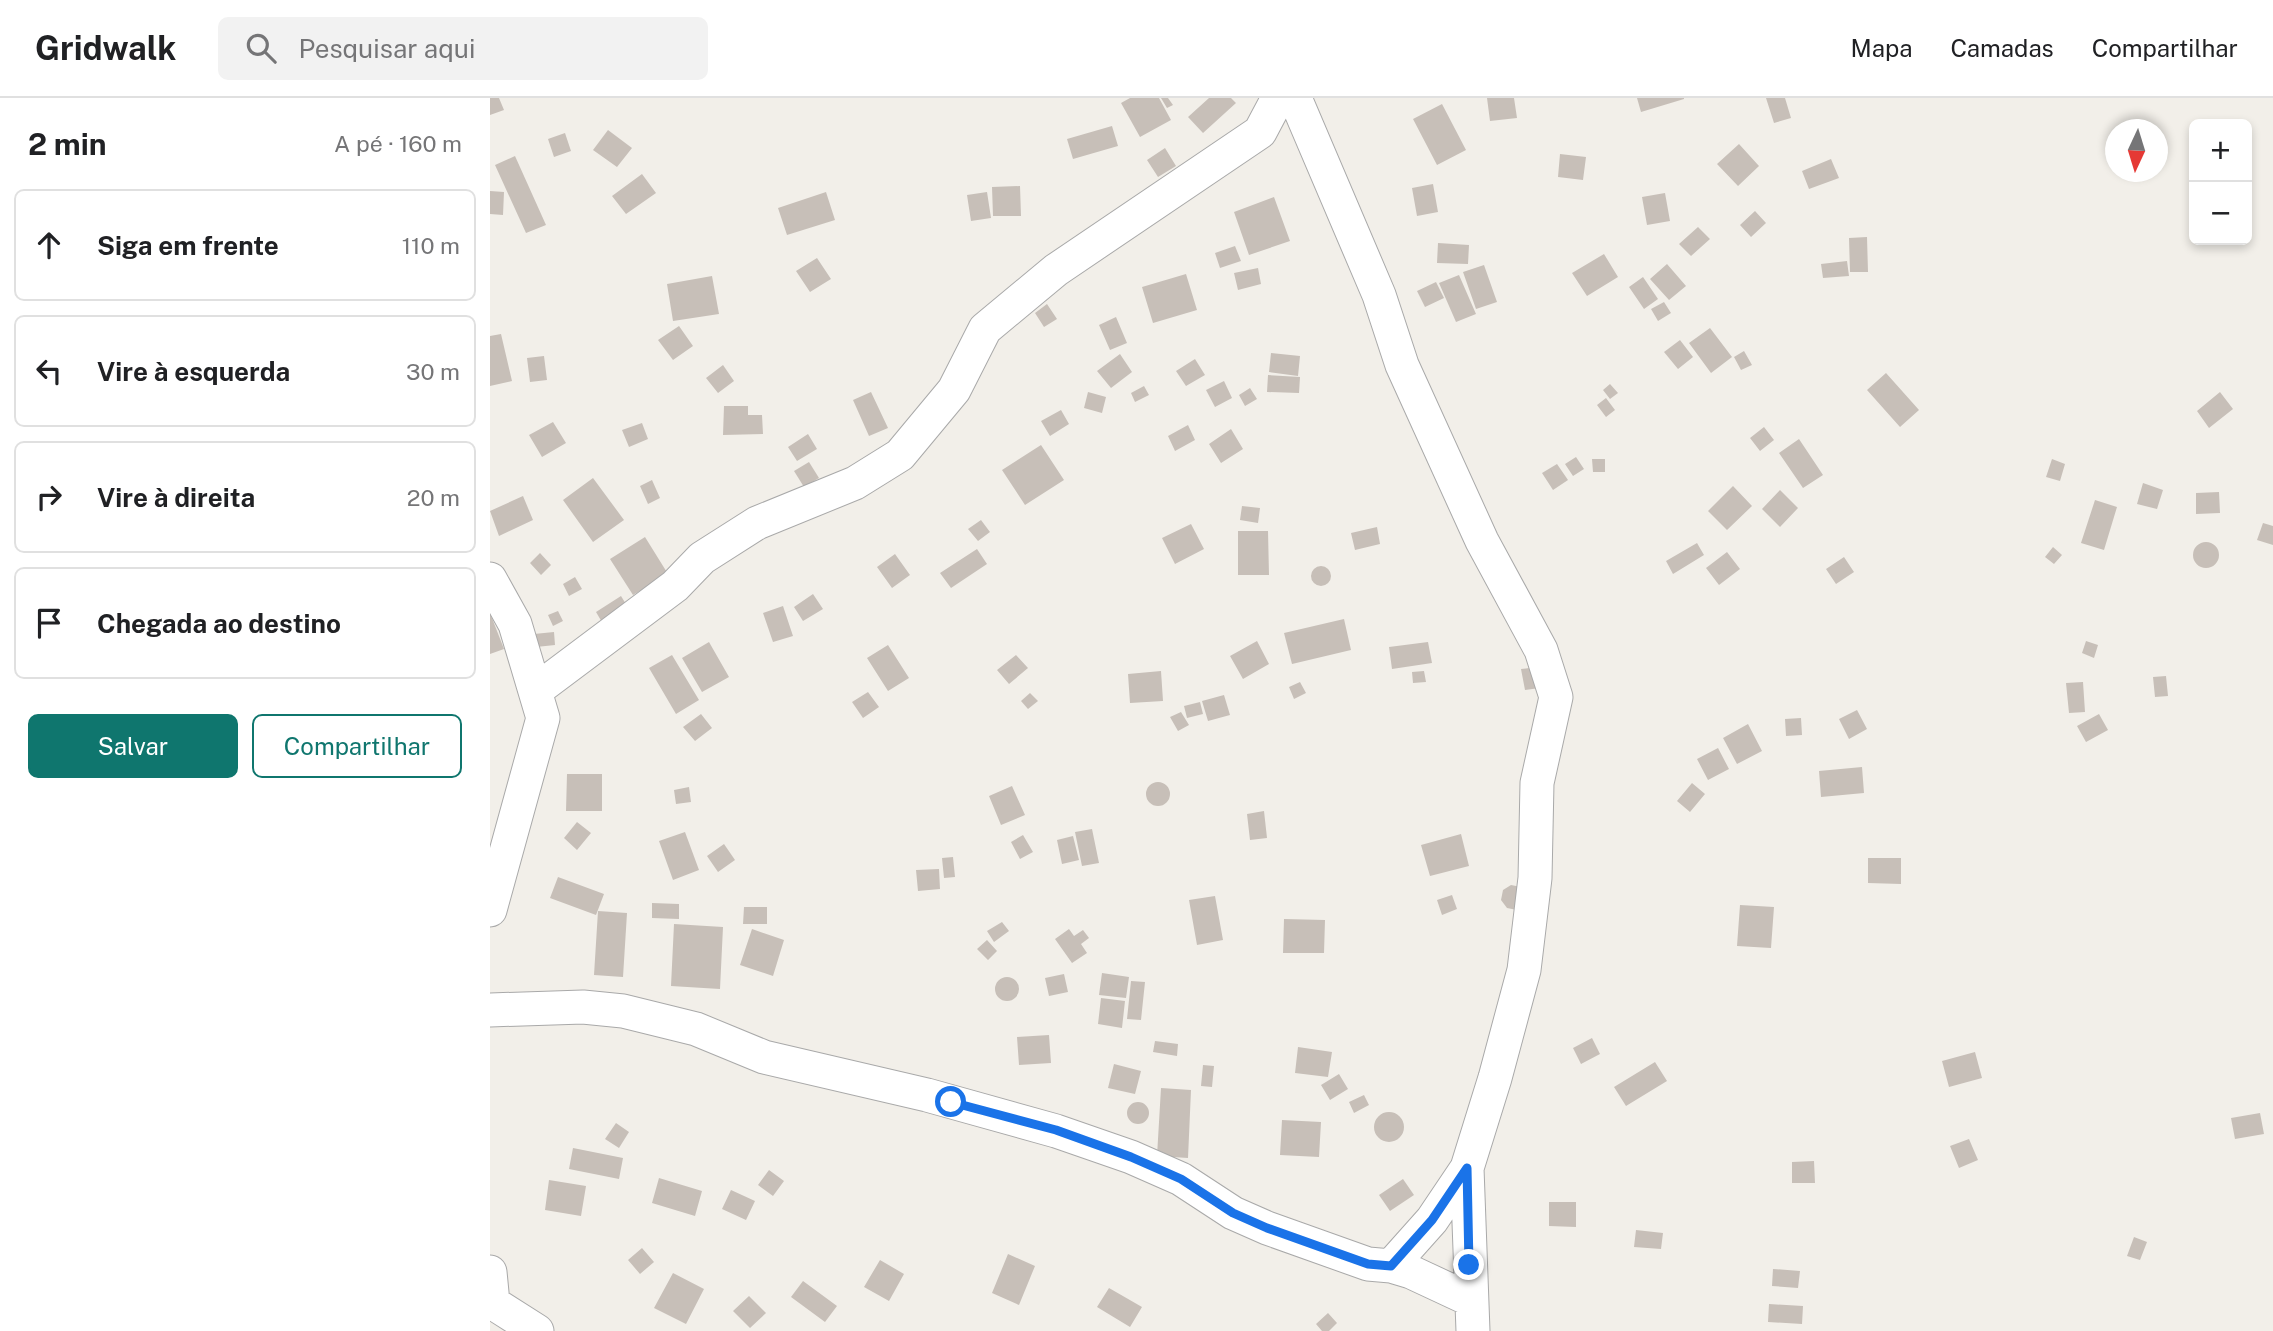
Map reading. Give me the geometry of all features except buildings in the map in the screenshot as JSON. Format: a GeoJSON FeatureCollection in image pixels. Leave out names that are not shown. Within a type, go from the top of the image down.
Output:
{"type":"FeatureCollection","features":[{"type":"Feature","properties":{"kind":"street"},"geometry":{"type":"LineString","coordinates":[[535,691],[675,586],[702,558],[757,523],[855,483],[901,456],[954,390],[985,329],[1056,270],[1260,132],[1278,98]]}},
{"type":"Feature","properties":{"kind":"street"},"geometry":{"type":"LineString","coordinates":[[1295,98],[1379,295],[1402,365],[1482,541],[1541,649],[1556,697],[1537,783],[1535,878],[1524,970],[1494,1078],[1467,1168],[1432,1220],[1391,1266]]}},
{"type":"Feature","properties":{"kind":"street"},"geometry":{"type":"LineString","coordinates":[[490,579],[515,624],[543,718],[490,910]]}},
{"type":"Feature","properties":{"kind":"street"},"geometry":{"type":"LineString","coordinates":[[490,1010],[583,1007],[623,1012],[696,1029],[764,1057],[927,1095],[1056,1130],[1131,1157],[1181,1179],[1233,1213],[1267,1228],[1368,1264],[1391,1266],[1411,1272],[1472,1315]]}},
{"type":"Feature","properties":{"kind":"street"},"geometry":{"type":"LineString","coordinates":[[1467,1168],[1472,1315]]}},
{"type":"Feature","properties":{"kind":"street"},"geometry":{"type":"LineString","coordinates":[[491,1292],[537,1331]]}},
{"type":"Feature","properties":{"kind":"route"},"geometry":{"type":"LineString","coordinates":[[951,1102],[1056,1130],[1131,1157],[1181,1179],[1233,1213],[1303,1242],[1368,1264],[1391,1266],[1432,1220],[1467,1168],[1469,1265]]}}]}
